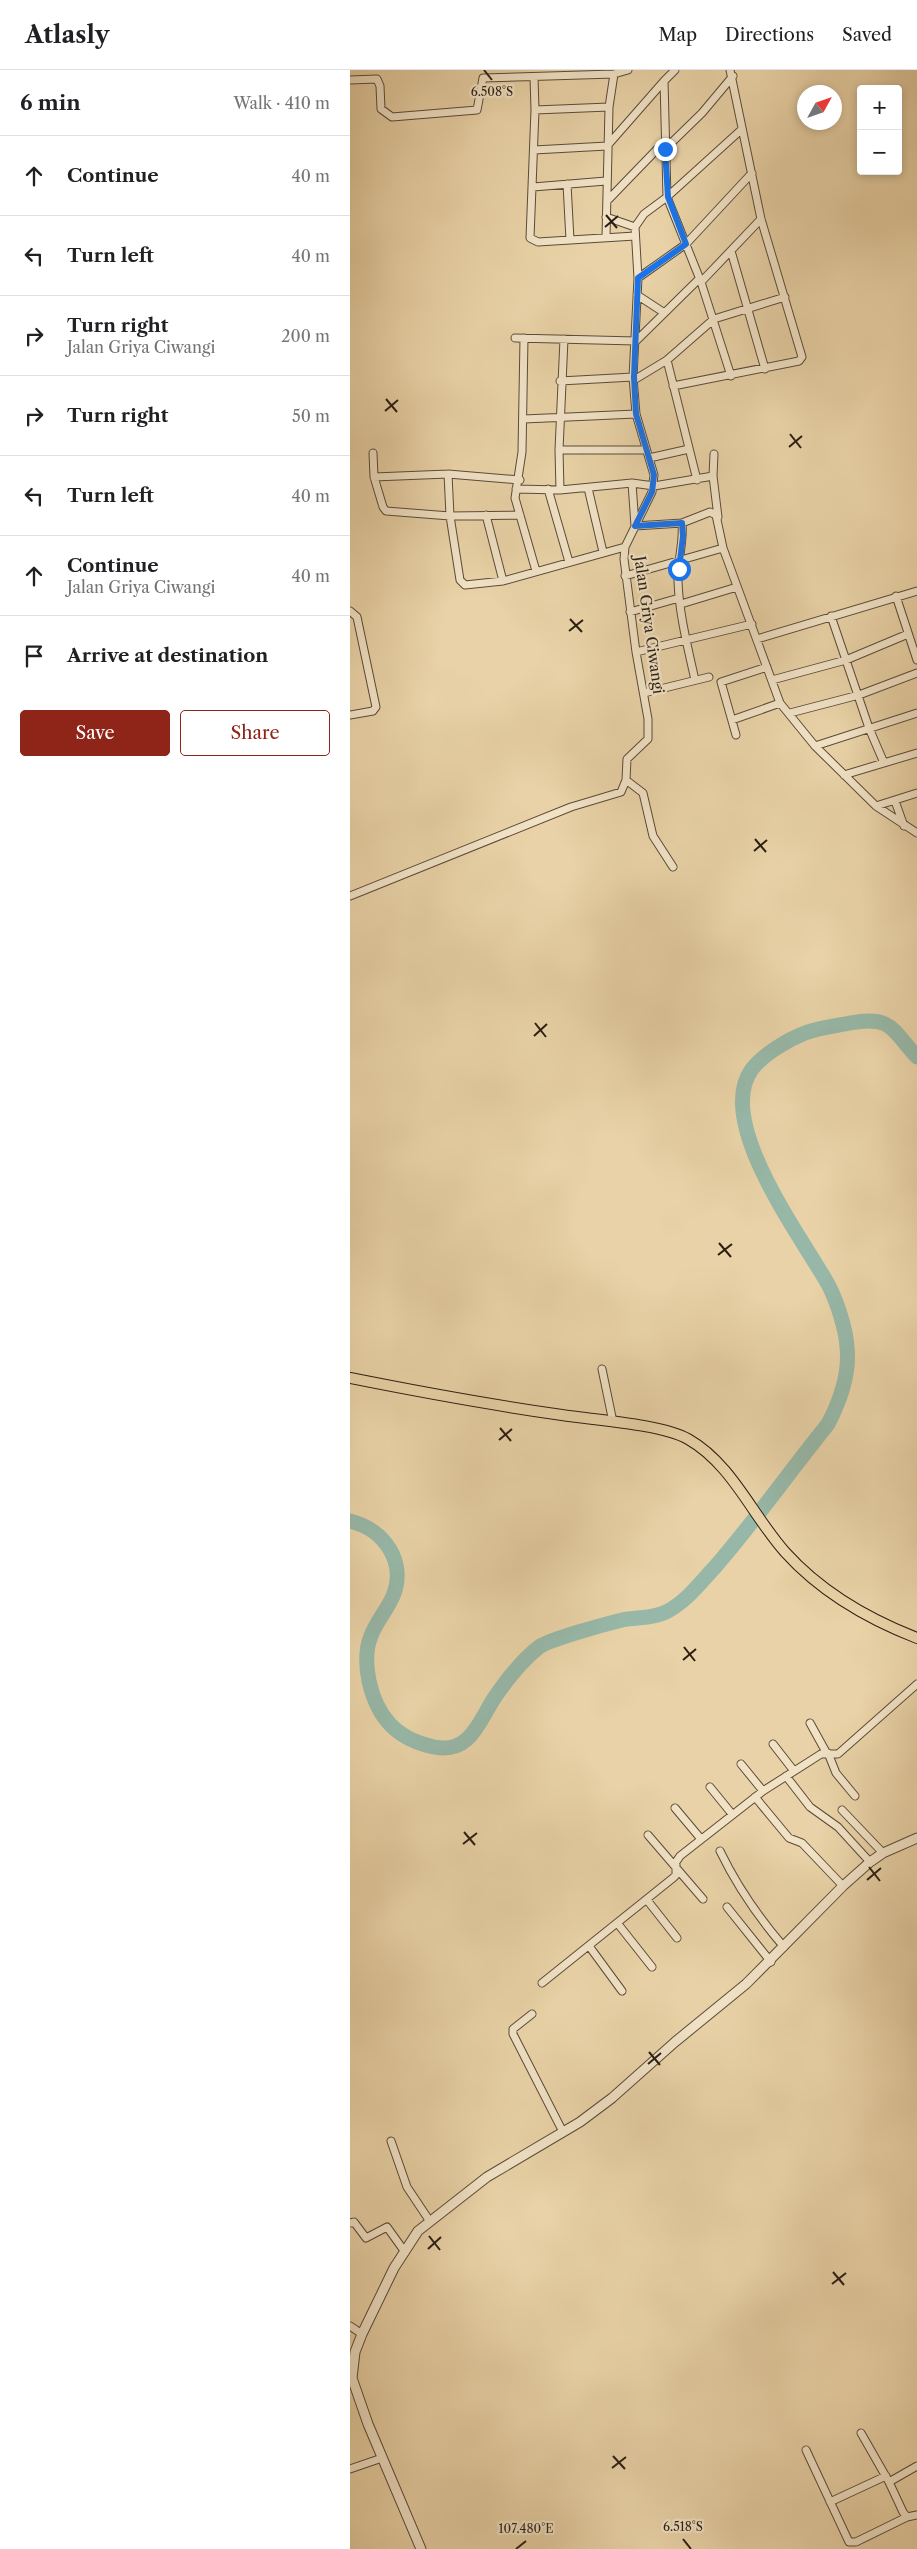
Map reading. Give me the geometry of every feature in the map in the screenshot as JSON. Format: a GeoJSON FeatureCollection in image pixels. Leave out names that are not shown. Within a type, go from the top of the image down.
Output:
{"type":"FeatureCollection","features":[{"type":"Feature","properties":{"kind":"main road"},"geometry":{"type":"LineString","coordinates":[[350,1378],[516,1408],[654,1429],[687,1438],[700,1447],[730,1476],[785,1552],[818,1583],[878,1622],[917,1638]]}},
{"type":"Feature","properties":{"kind":"street"},"geometry":{"type":"LineString","coordinates":[[350,80],[377,79],[380,86],[381,109],[392,118],[475,111],[478,107],[482,79],[584,73],[614,74],[628,70]]}},
{"type":"Feature","properties":{"kind":"street"},"geometry":{"type":"LineString","coordinates":[[534,150],[607,146],[675,70]]}},
{"type":"Feature","properties":{"kind":"street"},"geometry":{"type":"LineString","coordinates":[[673,386],[765,369],[802,359],[761,219],[732,73]]}},
{"type":"Feature","properties":{"kind":"street"},"geometry":{"type":"LineString","coordinates":[[607,201],[665,145],[702,113],[732,73]]}},
{"type":"Feature","properties":{"kind":"street"},"geometry":{"type":"LineString","coordinates":[[606,237],[607,146],[609,107],[614,74]]}},
{"type":"Feature","properties":{"kind":"street"},"geometry":{"type":"LineString","coordinates":[[534,77],[535,110],[530,238],[538,242],[634,236]]}},
{"type":"Feature","properties":{"kind":"street"},"geometry":{"type":"LineString","coordinates":[[664,81],[668,197],[714,319],[731,376]]}},
{"type":"Feature","properties":{"kind":"street"},"geometry":{"type":"LineString","coordinates":[[535,110],[609,107]]}},
{"type":"Feature","properties":{"kind":"street"},"geometry":{"type":"LineString","coordinates":[[654,486],[654,475],[645,450],[636,414],[634,378],[638,278],[634,236],[635,227],[644,214],[668,197],[742,130]]}},
{"type":"Feature","properties":{"kind":"street"},"geometry":{"type":"LineString","coordinates":[[638,278],[686,244],[752,173]]}},
{"type":"Feature","properties":{"kind":"street"},"geometry":{"type":"LineString","coordinates":[[533,187],[606,181]]}},
{"type":"Feature","properties":{"kind":"street"},"geometry":{"type":"LineString","coordinates":[[567,184],[570,240]]}},
{"type":"Feature","properties":{"kind":"street"},"geometry":{"type":"LineString","coordinates":[[606,217],[635,227]]}},
{"type":"Feature","properties":{"kind":"street"},"geometry":{"type":"LineString","coordinates":[[515,338],[636,341],[663,312],[731,251],[761,219]]}},
{"type":"Feature","properties":{"kind":"street"},"geometry":{"type":"LineString","coordinates":[[731,251],[765,369]]}},
{"type":"Feature","properties":{"kind":"street"},"geometry":{"type":"LineString","coordinates":[[637,295],[663,312]]}},
{"type":"Feature","properties":{"kind":"street"},"geometry":{"type":"LineString","coordinates":[[560,381],[634,378],[667,360],[714,319],[785,297]]}},
{"type":"Feature","properties":{"kind":"street"},"geometry":{"type":"LineString","coordinates":[[524,338],[524,419],[520,480],[516,488],[515,498],[536,571]]}},
{"type":"Feature","properties":{"kind":"street"},"geometry":{"type":"LineString","coordinates":[[560,490],[560,381],[564,339]]}},
{"type":"Feature","properties":{"kind":"street"},"geometry":{"type":"LineString","coordinates":[[667,360],[697,480]]}},
{"type":"Feature","properties":{"kind":"street"},"geometry":{"type":"LineString","coordinates":[[524,419],[636,414]]}},
{"type":"Feature","properties":{"kind":"street"},"geometry":{"type":"LineString","coordinates":[[649,458],[690,449]]}},
{"type":"Feature","properties":{"kind":"street"},"geometry":{"type":"LineString","coordinates":[[559,450],[645,450]]}},
{"type":"Feature","properties":{"kind":"street"},"geometry":{"type":"LineString","coordinates":[[373,453],[374,477],[383,508],[386,511],[450,516],[520,515]]}},
{"type":"Feature","properties":{"kind":"street"},"geometry":{"type":"LineString","coordinates":[[714,454],[713,476],[723,548],[780,703],[815,746],[876,806],[917,833]]}},
{"type":"Feature","properties":{"kind":"street"},"geometry":{"type":"LineString","coordinates":[[374,477],[448,474],[520,480]]}},
{"type":"Feature","properties":{"kind":"street"},"geometry":{"type":"LineString","coordinates":[[448,474],[450,516],[462,583],[468,586],[503,580],[625,547]]}},
{"type":"Feature","properties":{"kind":"street"},"geometry":{"type":"LineString","coordinates":[[516,488],[560,490],[632,483],[654,486],[713,476]]}},
{"type":"Feature","properties":{"kind":"street"},"geometry":{"type":"LineString","coordinates":[[632,483],[635,526],[682,523],[710,512],[715,513],[718,517]]}},
{"type":"Feature","properties":{"kind":"street","name":"Jalan Griya Ciwangi"},"geometry":{"type":"LineString","coordinates":[[626,780],[627,760],[648,739],[648,719],[625,576],[625,547],[654,486]]}},
{"type":"Feature","properties":{"kind":"street"},"geometry":{"type":"LineString","coordinates":[[588,488],[603,552]]}},
{"type":"Feature","properties":{"kind":"street"},"geometry":{"type":"LineString","coordinates":[[548,489],[569,562]]}},
{"type":"Feature","properties":{"kind":"street"},"geometry":{"type":"LineString","coordinates":[[486,515],[503,580]]}},
{"type":"Feature","properties":{"kind":"street"},"geometry":{"type":"LineString","coordinates":[[682,523],[683,536],[678,579],[686,641],[695,680]]}},
{"type":"Feature","properties":{"kind":"street"},"geometry":{"type":"LineString","coordinates":[[625,576],[723,548]]}},
{"type":"Feature","properties":{"kind":"street"},"geometry":{"type":"LineString","coordinates":[[630,612],[737,586]]}},
{"type":"Feature","properties":{"kind":"street"},"geometry":{"type":"LineString","coordinates":[[758,639],[917,591]]}},
{"type":"Feature","properties":{"kind":"street"},"geometry":{"type":"LineString","coordinates":[[896,596],[917,660]]}},
{"type":"Feature","properties":{"kind":"street"},"geometry":{"type":"LineString","coordinates":[[350,611],[357,617],[376,706],[373,712],[350,715]]}},
{"type":"Feature","properties":{"kind":"street"},"geometry":{"type":"LineString","coordinates":[[831,616],[884,763]]}},
{"type":"Feature","properties":{"kind":"street"},"geometry":{"type":"LineString","coordinates":[[636,652],[752,624]]}},
{"type":"Feature","properties":{"kind":"street"},"geometry":{"type":"LineString","coordinates":[[772,680],[846,660],[908,634]]}},
{"type":"Feature","properties":{"kind":"street"},"geometry":{"type":"LineString","coordinates":[[736,735],[721,682],[767,667]]}},
{"type":"Feature","properties":{"kind":"street"},"geometry":{"type":"LineString","coordinates":[[790,713],[858,695],[917,673]]}},
{"type":"Feature","properties":{"kind":"street"},"geometry":{"type":"LineString","coordinates":[[644,693],[709,677]]}},
{"type":"Feature","properties":{"kind":"street"},"geometry":{"type":"LineString","coordinates":[[732,720],[780,703]]}},
{"type":"Feature","properties":{"kind":"street"},"geometry":{"type":"LineString","coordinates":[[815,746],[917,713]]}},
{"type":"Feature","properties":{"kind":"street"},"geometry":{"type":"LineString","coordinates":[[844,775],[917,753]]}},
{"type":"Feature","properties":{"kind":"street"},"geometry":{"type":"LineString","coordinates":[[350,896],[572,807],[621,792],[626,780],[643,793],[653,836],[673,867]]}},
{"type":"Feature","properties":{"kind":"street"},"geometry":{"type":"LineString","coordinates":[[876,806],[917,793]]}},
{"type":"Feature","properties":{"kind":"street"},"geometry":{"type":"LineString","coordinates":[[894,801],[904,826]]}},
{"type":"Feature","properties":{"kind":"street"},"geometry":{"type":"LineString","coordinates":[[602,1369],[613,1422]]}},
{"type":"Feature","properties":{"kind":"street"},"geometry":{"type":"LineString","coordinates":[[542,1983],[618,1924],[674,1876],[675,1865],[680,1856],[732,1814],[763,1791],[827,1752],[838,1754],[917,1684]]}},
{"type":"Feature","properties":{"kind":"street"},"geometry":{"type":"LineString","coordinates":[[810,1723],[827,1752],[836,1773],[854,1796]]}},
{"type":"Feature","properties":{"kind":"street"},"geometry":{"type":"LineString","coordinates":[[773,1744],[794,1771]]}},
{"type":"Feature","properties":{"kind":"street"},"geometry":{"type":"LineString","coordinates":[[741,1764],[763,1791]]}},
{"type":"Feature","properties":{"kind":"street"},"geometry":{"type":"LineString","coordinates":[[786,1776],[810,1807],[838,1827],[870,1862]]}},
{"type":"Feature","properties":{"kind":"street"},"geometry":{"type":"LineString","coordinates":[[710,1786],[732,1814]]}},
{"type":"Feature","properties":{"kind":"street"},"geometry":{"type":"LineString","coordinates":[[755,1797],[789,1838],[802,1843],[843,1886]]}},
{"type":"Feature","properties":{"kind":"street"},"geometry":{"type":"LineString","coordinates":[[675,1808],[701,1839]]}},
{"type":"Feature","properties":{"kind":"street"},"geometry":{"type":"LineString","coordinates":[[842,1810],[883,1853]]}},
{"type":"Feature","properties":{"kind":"street"},"geometry":{"type":"LineString","coordinates":[[648,1835],[702,1899]]}},
{"type":"Feature","properties":{"kind":"street"},"geometry":{"type":"LineString","coordinates":[[421,2549],[351,2379],[355,2352],[362,2334],[394,2268],[418,2231],[429,2220],[487,2177],[580,2122],[612,2098],[771,1962],[784,1946],[843,1886],[870,1862],[883,1853],[917,1838]]}},
{"type":"Feature","properties":{"kind":"street"},"geometry":{"type":"LineString","coordinates":[[720,1851],[738,1885],[764,1923],[784,1946]]}},
{"type":"Feature","properties":{"kind":"street"},"geometry":{"type":"LineString","coordinates":[[647,1900],[677,1938]]}},
{"type":"Feature","properties":{"kind":"street"},"geometry":{"type":"LineString","coordinates":[[727,1907],[771,1962]]}},
{"type":"Feature","properties":{"kind":"street"},"geometry":{"type":"LineString","coordinates":[[618,1924],[652,1967]]}},
{"type":"Feature","properties":{"kind":"street"},"geometry":{"type":"LineString","coordinates":[[589,1946],[622,1991]]}},
{"type":"Feature","properties":{"kind":"street"},"geometry":{"type":"LineString","coordinates":[[532,2014],[513,2029],[513,2034],[563,2132]]}},
{"type":"Feature","properties":{"kind":"street"},"geometry":{"type":"LineString","coordinates":[[391,2141],[408,2187],[429,2220]]}},
{"type":"Feature","properties":{"kind":"street"},"geometry":{"type":"LineString","coordinates":[[350,2223],[354,2222],[366,2238],[387,2227],[405,2252]]}},
{"type":"Feature","properties":{"kind":"street"},"geometry":{"type":"LineString","coordinates":[[350,2326],[362,2334]]}},
{"type":"Feature","properties":{"kind":"street"},"geometry":{"type":"LineString","coordinates":[[862,2433],[887,2479],[902,2512],[907,2518]]}},
{"type":"Feature","properties":{"kind":"street"},"geometry":{"type":"LineString","coordinates":[[806,2450],[847,2540],[852,2543],[917,2515]]}},
{"type":"Feature","properties":{"kind":"street"},"geometry":{"type":"LineString","coordinates":[[350,2469],[382,2458]]}},
{"type":"Feature","properties":{"kind":"street"},"geometry":{"type":"LineString","coordinates":[[830,2502],[917,2466]]}},
{"type":"Feature","properties":{"kind":"waterway"},"geometry":{"type":"LineString","coordinates":[[350,1521],[373,1531],[382,1539],[395,1559],[397,1571],[397,1583],[393,1596],[373,1631],[368,1647],[367,1670],[377,1705],[390,1725],[399,1732],[409,1738],[434,1747],[446,1748],[464,1742],[477,1727],[508,1679],[539,1647],[566,1636],[622,1620],[661,1614],[680,1603],[730,1550],[828,1424],[840,1397],[847,1367],[848,1357],[845,1332],[832,1292],[783,1211],[766,1180],[753,1149],[744,1119],[743,1092],[752,1069],[769,1053],[798,1036],[821,1028],[864,1021],[875,1021],[890,1027],[917,1057]]}},
{"type":"Feature","properties":{"kind":"route"},"geometry":{"type":"LineString","coordinates":[[665,149],[668,197],[686,244],[638,278],[634,377],[636,414],[645,450],[654,475],[654,486],[635,526],[682,523],[683,544],[679,569]]}}]}
